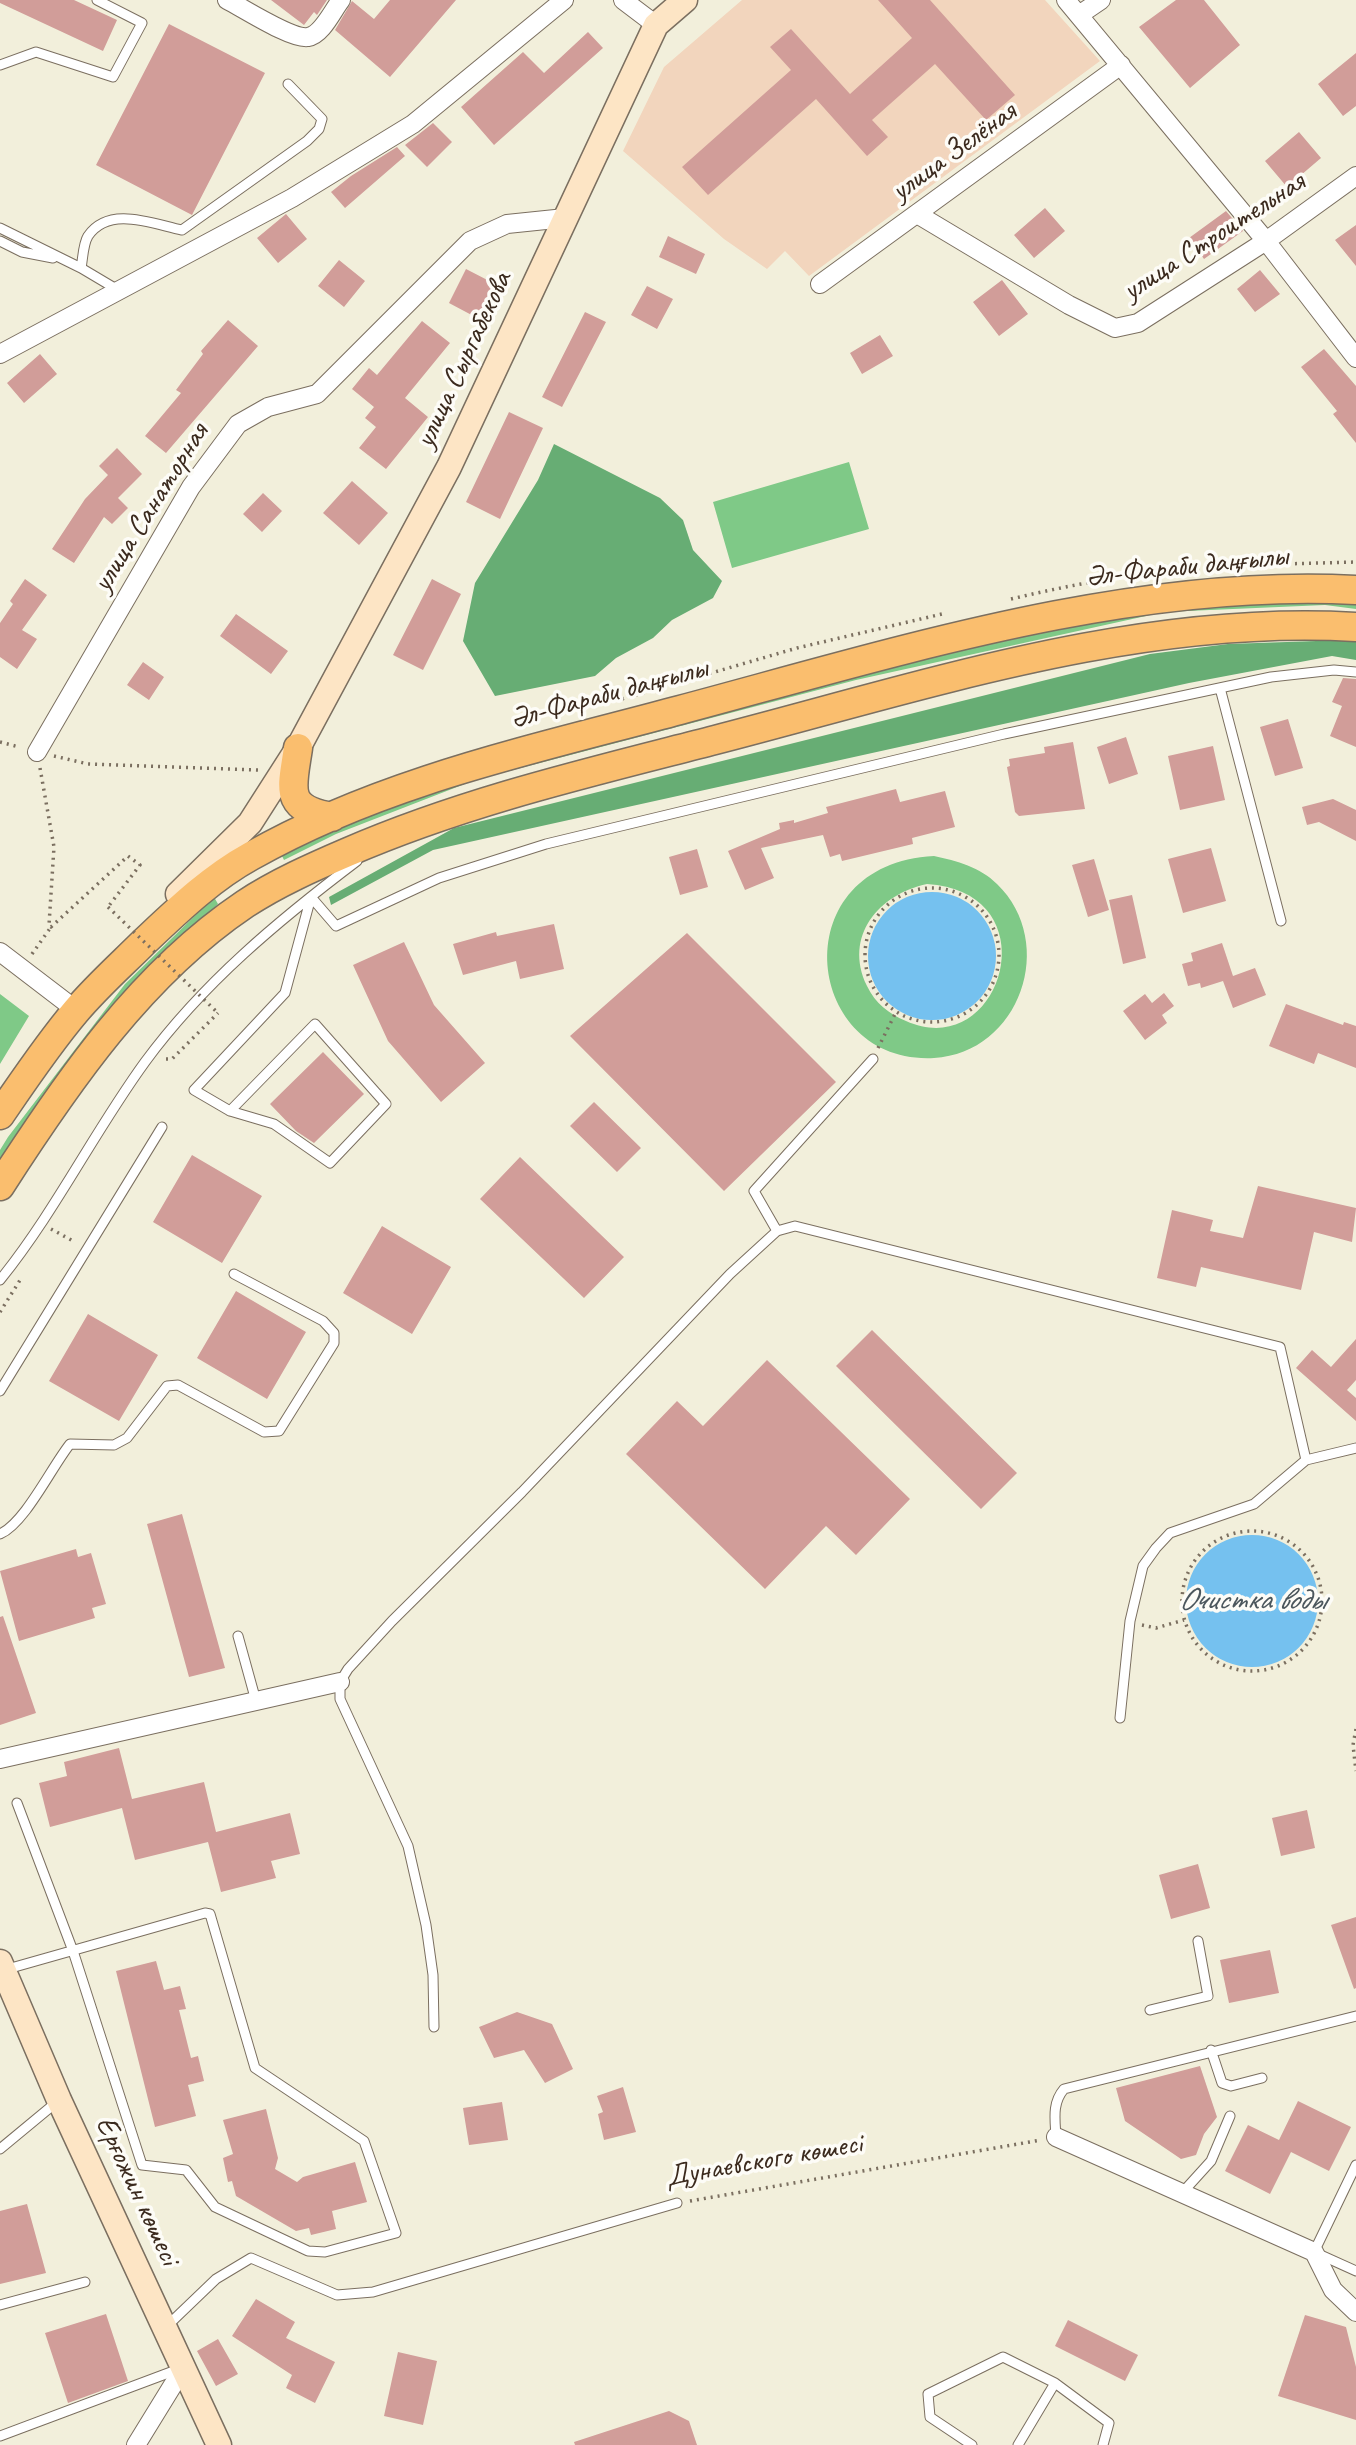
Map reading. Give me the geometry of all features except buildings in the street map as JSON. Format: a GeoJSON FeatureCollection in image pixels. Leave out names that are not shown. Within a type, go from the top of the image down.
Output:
{"type":"FeatureCollection","features":[{"type":"Feature","properties":{"kind":"main road","name":"Әл-Фараби даңғылы"},"geometry":{"type":"LineString","coordinates":[[0,1115],[76,1010],[161,926],[214,880],[251,856],[332,817],[407,788],[492,760],[953,639],[1100,607],[1188,594],[1310,587],[1356,590]]}},
{"type":"Feature","properties":{"kind":"main road"},"geometry":{"type":"LineString","coordinates":[[0,1186],[84,1061],[148,989],[204,936],[246,904],[287,881],[391,834],[475,804],[550,783],[947,680],[1111,643],[1248,626],[1356,627]]}},
{"type":"Feature","properties":{"kind":"main road"},"geometry":{"type":"LineString","coordinates":[[298,748],[293,796],[309,813],[332,817]]}},
{"type":"Feature","properties":{"kind":"street"},"geometry":{"type":"LineString","coordinates":[[227,0],[296,36],[309,37],[318,31],[341,0]]}},
{"type":"Feature","properties":{"kind":"street"},"geometry":{"type":"LineString","coordinates":[[0,354],[292,198],[413,124],[564,0]]}},
{"type":"Feature","properties":{"kind":"street"},"geometry":{"type":"LineString","coordinates":[[623,0],[656,25]]}},
{"type":"Feature","properties":{"kind":"street","name":"улица Сыргабекова"},"geometry":{"type":"LineString","coordinates":[[76,1010],[147,921],[218,857],[250,823],[298,748],[449,467],[656,25],[685,0]]}},
{"type":"Feature","properties":{"kind":"street"},"geometry":{"type":"LineString","coordinates":[[1066,0],[1266,241],[1356,358]]}},
{"type":"Feature","properties":{"kind":"street"},"geometry":{"type":"LineString","coordinates":[[1079,15],[1101,0]]}},
{"type":"Feature","properties":{"kind":"street","name":"улица Зелёная"},"geometry":{"type":"LineString","coordinates":[[820,284],[1121,65]]}},
{"type":"Feature","properties":{"kind":"street","name":"улица Строительная"},"geometry":{"type":"LineString","coordinates":[[917,214],[1115,328],[1138,323],[1266,241],[1356,176]]}},
{"type":"Feature","properties":{"kind":"street","name":"улица Санаторная"},"geometry":{"type":"LineString","coordinates":[[37,752],[191,487],[238,424],[268,407],[317,394],[470,241],[507,224],[565,218]]}},
{"type":"Feature","properties":{"kind":"street"},"geometry":{"type":"LineString","coordinates":[[0,952],[76,1010]]}},
{"type":"Feature","properties":{"kind":"street"},"geometry":{"type":"LineString","coordinates":[[0,1759],[341,1682]]}},
{"type":"Feature","properties":{"kind":"street","name":"Ерғожин көшесі"},"geometry":{"type":"LineString","coordinates":[[1,1966],[59,2100],[219,2445]]}},
{"type":"Feature","properties":{"kind":"street"},"geometry":{"type":"LineString","coordinates":[[1056,2137],[1314,2252],[1333,2290],[1356,2312]]}},
{"type":"Feature","properties":{"kind":"street"},"geometry":{"type":"LineString","coordinates":[[136,2445],[184,2367]]}},
{"type":"Feature","properties":{"kind":"lane"},"geometry":{"type":"LineString","coordinates":[[0,65],[36,52],[113,77],[142,23],[97,0]]}},
{"type":"Feature","properties":{"kind":"lane"},"geometry":{"type":"LineString","coordinates":[[81,268],[87,237],[97,227],[124,217],[182,230],[307,141],[319,129],[321,119],[288,84]]}},
{"type":"Feature","properties":{"kind":"lane"},"geometry":{"type":"LineString","coordinates":[[0,228],[81,268],[118,290]]}},
{"type":"Feature","properties":{"kind":"lane"},"geometry":{"type":"LineString","coordinates":[[0,241],[22,252],[69,262]]}},
{"type":"Feature","properties":{"kind":"lane"},"geometry":{"type":"LineString","coordinates":[[311,897],[336,926],[439,878],[546,844],[1004,734],[1270,677],[1334,670],[1356,672]]}},
{"type":"Feature","properties":{"kind":"lane"},"geometry":{"type":"LineString","coordinates":[[1220,688],[1281,921]]}},
{"type":"Feature","properties":{"kind":"lane"},"geometry":{"type":"LineString","coordinates":[[0,1280],[145,1062],[200,996],[257,940],[391,834]]}},
{"type":"Feature","properties":{"kind":"lane"},"geometry":{"type":"LineString","coordinates":[[230,1111],[315,1024],[386,1104],[330,1163],[274,1124],[230,1111],[194,1090],[285,993],[311,897]]}},
{"type":"Feature","properties":{"kind":"lane"},"geometry":{"type":"LineString","coordinates":[[777,1231],[754,1191],[873,1059]]}},
{"type":"Feature","properties":{"kind":"lane"},"geometry":{"type":"LineString","coordinates":[[0,1391],[162,1127]]}},
{"type":"Feature","properties":{"kind":"lane"},"geometry":{"type":"LineString","coordinates":[[434,2027],[433,1975],[426,1925],[408,1846],[340,1699],[341,1682],[392,1621],[522,1492],[730,1274],[777,1231],[794,1226],[1280,1347],[1306,1460]]}},
{"type":"Feature","properties":{"kind":"lane"},"geometry":{"type":"LineString","coordinates":[[0,1534],[18,1523],[51,1468],[70,1444],[114,1445],[127,1438],[167,1387],[178,1385],[264,1432],[279,1431],[334,1343],[334,1333],[323,1321],[234,1273]]}},
{"type":"Feature","properties":{"kind":"lane"},"geometry":{"type":"LineString","coordinates":[[1120,1718],[1130,1621],[1143,1566],[1170,1534],[1254,1504],[1306,1460],[1356,1448]]}},
{"type":"Feature","properties":{"kind":"lane"},"geometry":{"type":"LineString","coordinates":[[238,1636],[256,1701]]}},
{"type":"Feature","properties":{"kind":"lane"},"geometry":{"type":"LineString","coordinates":[[1,1966],[73,1951],[210,1914],[255,2068],[364,2141],[396,2233],[325,2252],[308,2252],[215,2207],[186,2170],[142,2165],[73,1951],[18,1803]]}},
{"type":"Feature","properties":{"kind":"lane"},"geometry":{"type":"LineString","coordinates":[[1150,2010],[1208,1996],[1198,1941]]}},
{"type":"Feature","properties":{"kind":"lane"},"geometry":{"type":"LineString","coordinates":[[1056,2137],[1054,2110],[1058,2096],[1064,2089],[1211,2050],[1356,2016]]}},
{"type":"Feature","properties":{"kind":"lane"},"geometry":{"type":"LineString","coordinates":[[1211,2050],[1222,2083],[1231,2086],[1262,2078]]}},
{"type":"Feature","properties":{"kind":"lane"},"geometry":{"type":"LineString","coordinates":[[0,2149],[59,2100]]}},
{"type":"Feature","properties":{"kind":"lane"},"geometry":{"type":"LineString","coordinates":[[1182,2193],[1211,2161],[1230,2116]]}},
{"type":"Feature","properties":{"kind":"lane"},"geometry":{"type":"LineString","coordinates":[[1356,2165],[1314,2252],[1356,2270]]}},
{"type":"Feature","properties":{"kind":"lane","name":"Дунаевского көшесі"},"geometry":{"type":"LineString","coordinates":[[166,2327],[216,2279],[251,2258],[337,2295],[373,2292],[677,2203]]}},
{"type":"Feature","properties":{"kind":"lane"},"geometry":{"type":"LineString","coordinates":[[0,2305],[85,2282]]}},
{"type":"Feature","properties":{"kind":"lane"},"geometry":{"type":"LineString","coordinates":[[972,2445],[930,2417],[928,2394],[1003,2357],[1055,2383],[1109,2423],[1103,2445]]}},
{"type":"Feature","properties":{"kind":"lane"},"geometry":{"type":"LineString","coordinates":[[0,2435],[184,2367]]}},
{"type":"Feature","properties":{"kind":"lane"},"geometry":{"type":"LineString","coordinates":[[1018,2445],[1055,2383]]}},
{"type":"Feature","properties":{"kind":"path"},"geometry":{"type":"LineString","coordinates":[[51,927],[54,847],[37,752],[88,764],[266,770]]}},
{"type":"Feature","properties":{"kind":"path"},"geometry":{"type":"LineString","coordinates":[[21,968],[51,927],[128,856],[140,865],[108,907],[218,1013],[172,1059]]}},
{"type":"Feature","properties":{"kind":"path"},"geometry":{"type":"LineString","coordinates":[[917,890],[949,890],[970,901],[992,924],[999,944],[998,969],[990,991],[975,1008],[948,1021],[920,1022],[896,1012],[875,991],[864,957],[869,930],[879,913],[888,903],[917,890]]}},
{"type":"Feature","properties":{"kind":"path"},"geometry":{"type":"LineString","coordinates":[[873,1059],[896,1012]]}},
{"type":"Feature","properties":{"kind":"path"},"geometry":{"type":"LineString","coordinates":[[51,1229],[77,1243]]}},
{"type":"Feature","properties":{"kind":"path"},"geometry":{"type":"LineString","coordinates":[[1266,1532],[1287,1541],[1302,1553],[1316,1572],[1321,1597],[1317,1630],[1304,1648],[1272,1668],[1238,1670],[1217,1662],[1195,1642],[1184,1620],[1182,1599],[1191,1568],[1206,1547],[1231,1534],[1266,1532]]}},
{"type":"Feature","properties":{"kind":"path"},"geometry":{"type":"LineString","coordinates":[[1130,1621],[1150,1628],[1184,1620]]}},
{"type":"Feature","properties":{"kind":"path"},"geometry":{"type":"LineString","coordinates":[[1356,1729],[1353,1745],[1356,1770]]}},
{"type":"Feature","properties":{"kind":"path","name":"Дунаевского көшесі"},"geometry":{"type":"LineString","coordinates":[[677,2203],[1056,2137]]}},
{"type":"Feature","properties":{"kind":"shaded area"},"geometry":{"type":"Polygon","coordinates":[[[742,0],[1045,0],[1100,61],[809,276],[785,251],[767,269],[724,239],[623,151],[664,67],[742,0]]]}},
{"type":"Feature","properties":{"kind":"green space"},"geometry":{"type":"Polygon","coordinates":[[[554,444],[660,498],[683,520],[693,550],[722,581],[713,598],[672,620],[653,638],[616,658],[595,676],[495,696],[463,641],[475,583],[538,480],[554,444]]]}},
{"type":"Feature","properties":{"kind":"green space"},"geometry":{"type":"Polygon","coordinates":[[[849,462],[869,529],[732,568],[713,502],[849,462]]]}},
{"type":"Feature","properties":{"kind":"green space"},"geometry":{"type":"Polygon","coordinates":[[[1356,599],[1356,609],[1325,605],[1164,612],[856,680],[475,780],[336,834],[284,860],[281,854],[473,772],[855,671],[1161,603],[1356,599]]]}},
{"type":"Feature","properties":{"kind":"green space"},"geometry":{"type":"Polygon","coordinates":[[[1356,641],[1356,660],[1332,656],[1189,683],[433,850],[331,905],[329,897],[454,828],[1150,654],[1228,644],[1356,641]]]}},
{"type":"Feature","properties":{"kind":"green space"},"geometry":{"type":"Polygon","coordinates":[[[934,856],[960,863],[990,878],[1015,908],[1025,935],[1027,964],[1021,991],[1008,1016],[989,1037],[964,1052],[934,1058],[890,1052],[857,1031],[836,999],[828,963],[832,925],[851,892],[885,867],[934,856]],[[927,884],[894,897],[870,920],[863,934],[860,950],[861,968],[874,998],[894,1015],[906,1021],[940,1028],[968,1019],[988,999],[1000,972],[1001,942],[990,915],[966,894],[927,884]]]}},
{"type":"Feature","properties":{"kind":"green space"},"geometry":{"type":"Polygon","coordinates":[[[214,897],[218,904],[129,991],[0,1163],[0,1150],[8,1137],[125,984],[214,897]]]}},
{"type":"Feature","properties":{"kind":"green space"},"geometry":{"type":"Polygon","coordinates":[[[0,994],[29,1016],[0,1064],[0,994]]]}},
{"type":"Feature","properties":{"kind":"water"},"geometry":{"type":"Polygon","coordinates":[[[932,892],[957,896],[978,910],[992,931],[996,956],[992,981],[978,1002],[957,1016],[932,1020],[907,1016],[886,1002],[872,981],[868,956],[872,931],[886,910],[907,896],[932,892]]]}},
{"type":"Feature","properties":{"kind":"water","name":"Очистка воды"},"geometry":{"type":"Polygon","coordinates":[[[1252,1535],[1277,1540],[1299,1554],[1313,1576],[1318,1601],[1313,1626],[1299,1648],[1277,1662],[1252,1667],[1227,1662],[1205,1648],[1191,1626],[1186,1601],[1191,1576],[1205,1554],[1227,1540],[1252,1535]]]}}]}
